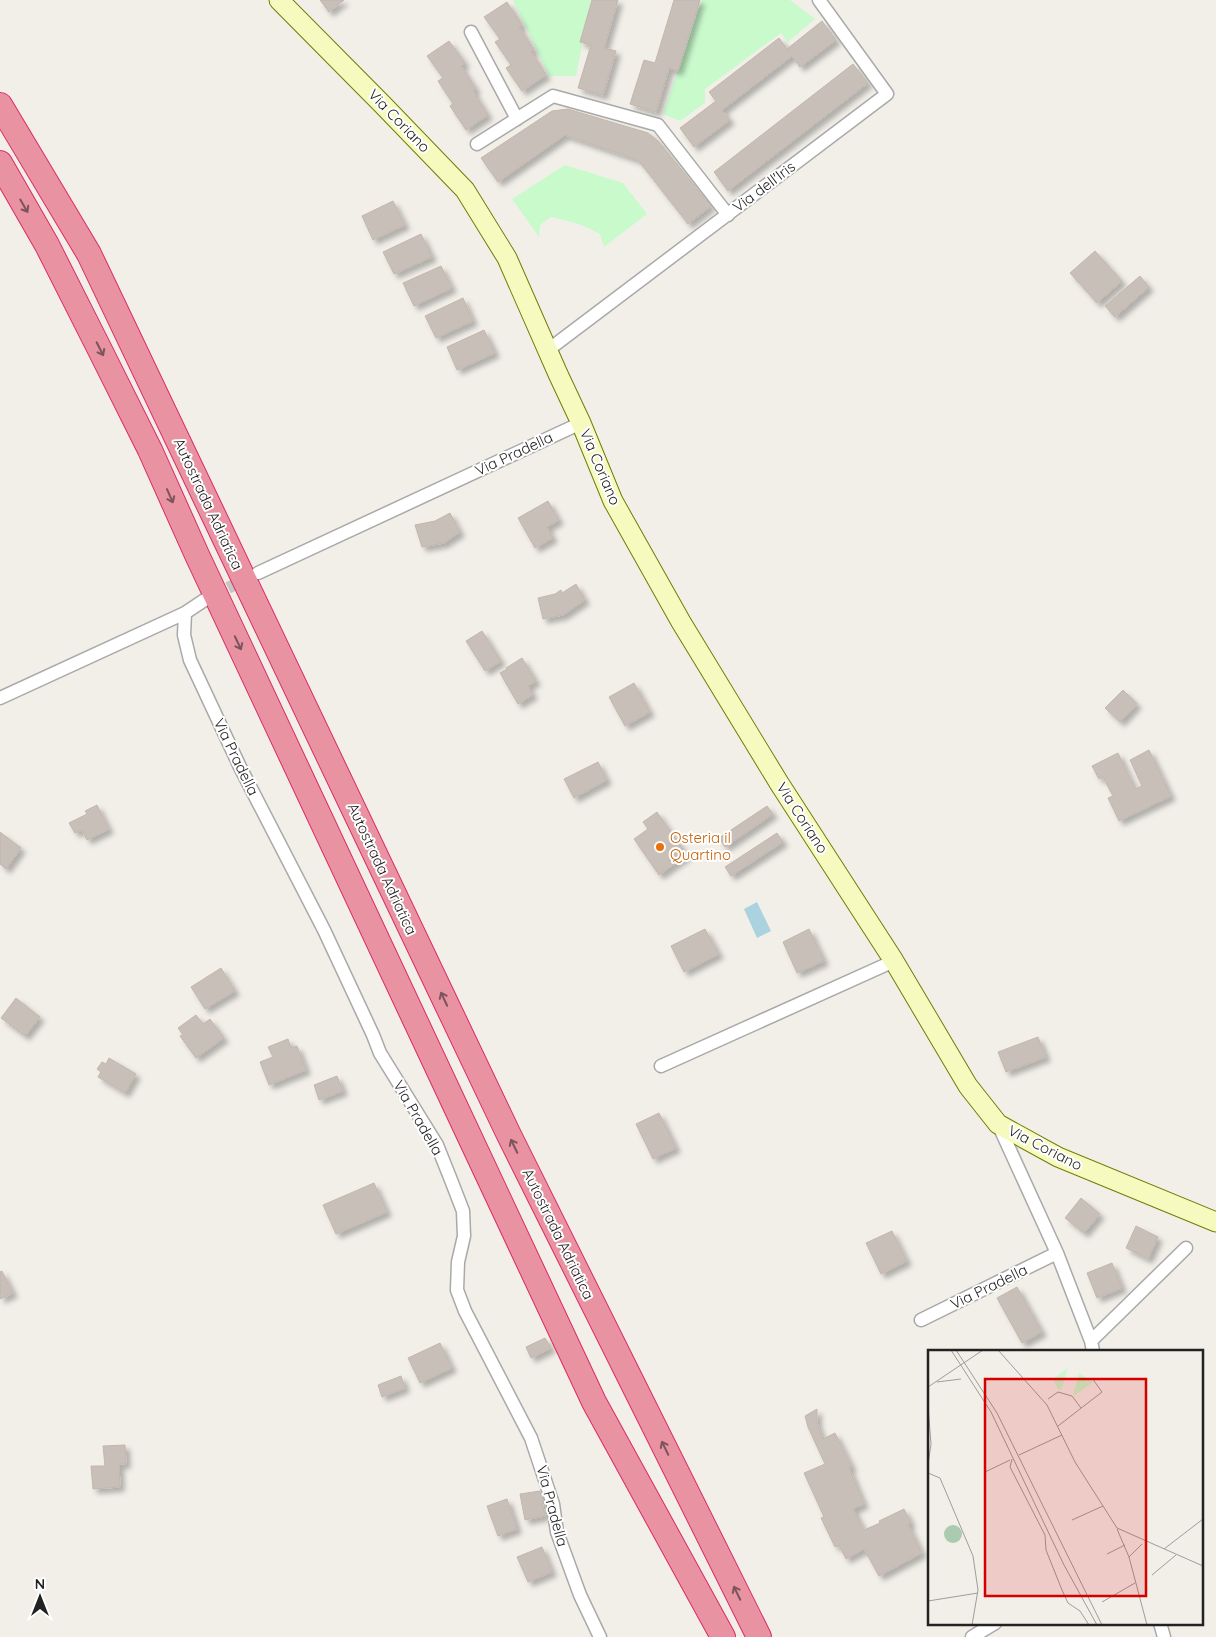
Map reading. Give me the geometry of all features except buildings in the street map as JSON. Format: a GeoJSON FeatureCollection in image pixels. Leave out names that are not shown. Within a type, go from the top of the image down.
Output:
{"type":"FeatureCollection","features":[{"type":"Feature","properties":{"kind":"highway","name":"Autostrada Adriatica"},"geometry":{"type":"LineString","coordinates":[[0,104],[89,254],[508,1133],[759,1637]]}},
{"type":"Feature","properties":{"kind":"highway","name":"Autostrada Adriatica"},"geometry":{"type":"LineString","coordinates":[[0,163],[47,245],[150,450],[197,555],[594,1402],[723,1637]]}},
{"type":"Feature","properties":{"kind":"main road","name":"Via Coriano"},"geometry":{"type":"LineString","coordinates":[[279,0],[465,190],[508,258],[613,500],[681,622],[779,783],[894,961],[968,1086],[998,1124],[1058,1157],[1216,1222]]}},
{"type":"Feature","properties":{"kind":"street","name":"Via dell'Iris"},"geometry":{"type":"LineString","coordinates":[[548,350],[887,94],[819,0]]}},
{"type":"Feature","properties":{"kind":"street"},"geometry":{"type":"LineString","coordinates":[[471,32],[517,119]]}},
{"type":"Feature","properties":{"kind":"street"},"geometry":{"type":"LineString","coordinates":[[477,144],[553,96],[658,124],[728,214]]}},
{"type":"Feature","properties":{"kind":"street","name":"Via Pradella"},"geometry":{"type":"LineString","coordinates":[[258,573],[581,423]]}},
{"type":"Feature","properties":{"kind":"street"},"geometry":{"type":"LineString","coordinates":[[0,698],[185,613],[206,599]]}},
{"type":"Feature","properties":{"kind":"street","name":"Via Pradella"},"geometry":{"type":"LineString","coordinates":[[185,613],[184,635],[190,660],[240,767],[324,930],[373,1034],[380,1053],[437,1145],[463,1211],[464,1236],[458,1262],[457,1290],[465,1311],[531,1438],[553,1504],[557,1532],[580,1595],[600,1637]]}},
{"type":"Feature","properties":{"kind":"street"},"geometry":{"type":"LineString","coordinates":[[661,1066],[894,961]]}},
{"type":"Feature","properties":{"kind":"street"},"geometry":{"type":"LineString","coordinates":[[998,1124],[1057,1253],[1092,1346],[1186,1248]]}},
{"type":"Feature","properties":{"kind":"street","name":"Via Pradella"},"geometry":{"type":"LineString","coordinates":[[921,1320],[1057,1253]]}},
{"type":"Feature","properties":{"kind":"street"},"geometry":{"type":"LineString","coordinates":[[972,1637],[993,1624]]}},
{"type":"Feature","properties":{"kind":"street"},"geometry":{"type":"LineString","coordinates":[[1160,1624],[1164,1637]]}},
{"type":"Feature","properties":{"kind":"green space"},"geometry":{"type":"Polygon","coordinates":[[[513,0],[591,0],[576,76],[549,76],[513,0]]]}},
{"type":"Feature","properties":{"kind":"green space"},"geometry":{"type":"Polygon","coordinates":[[[702,0],[790,0],[815,19],[788,42],[781,33],[705,89],[705,103],[680,121],[663,114],[702,0]]]}},
{"type":"Feature","properties":{"kind":"green space"},"geometry":{"type":"Polygon","coordinates":[[[565,165],[623,183],[647,214],[604,247],[600,234],[579,224],[551,217],[540,225],[539,237],[512,199],[565,165]]]}},
{"type":"Feature","properties":{"kind":"water"},"geometry":{"type":"Polygon","coordinates":[[[757,902],[771,931],[757,938],[744,909],[757,902]]]}},
{"type":"Feature","properties":{"kind":"tunnel"},"geometry":{"type":"LineString","coordinates":[[212,596],[248,578]]}},
{"type":"Feature","properties":{"kind":"place","name":"Osteria il Quartino"},"geometry":{"type":"Point","coordinates":[660,847]}}]}
